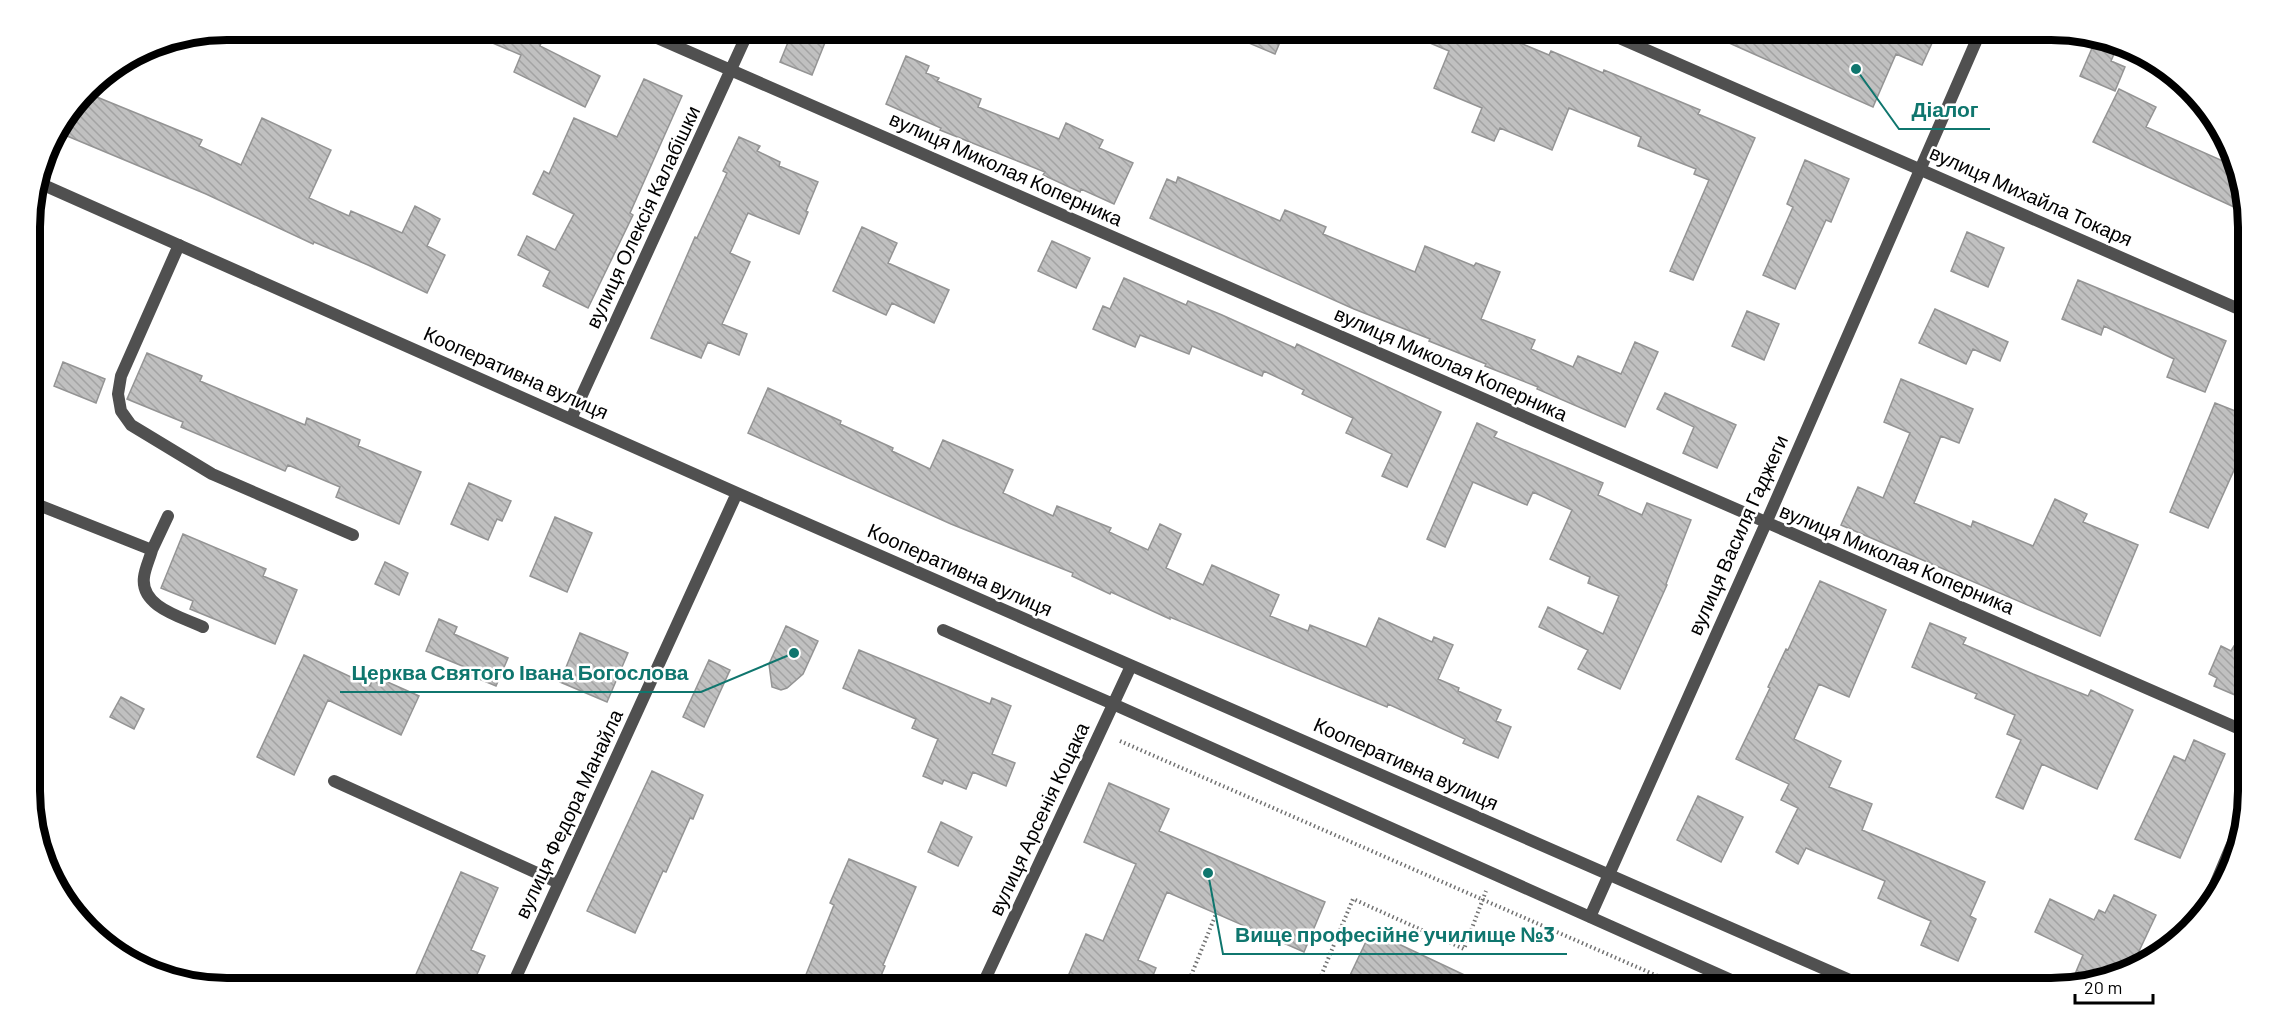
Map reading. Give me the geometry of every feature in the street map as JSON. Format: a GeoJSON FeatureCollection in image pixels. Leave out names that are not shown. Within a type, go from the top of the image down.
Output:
{"type":"FeatureCollection","features":[{"type":"Feature","properties":{"kind":"street","name":"вулиця Миколая Коперника"},"geometry":{"type":"LineString","coordinates":[[662,40],[2238,728]]}},
{"type":"Feature","properties":{"kind":"street","name":"вулиця Олексія Калабішки"},"geometry":{"type":"LineString","coordinates":[[571,419],[744,40]]}},
{"type":"Feature","properties":{"kind":"street","name":"вулиця Михайла Токаря"},"geometry":{"type":"LineString","coordinates":[[1624,40],[2238,309]]}},
{"type":"Feature","properties":{"kind":"street","name":"вулиця Василя Гаджеги"},"geometry":{"type":"LineString","coordinates":[[1590,917],[1766,523],[1977,40]]}},
{"type":"Feature","properties":{"kind":"street","name":"Кооперативна вулиця"},"geometry":{"type":"LineString","coordinates":[[46,186],[737,493],[1843,977]]}},
{"type":"Feature","properties":{"kind":"street"},"geometry":{"type":"LineString","coordinates":[[179,245],[121,376],[118,394],[121,411],[131,425],[212,474],[353,535]]}},
{"type":"Feature","properties":{"kind":"street","name":"вулиця Федора Манайла"},"geometry":{"type":"LineString","coordinates":[[516,978],[737,493]]}},
{"type":"Feature","properties":{"kind":"street"},"geometry":{"type":"LineString","coordinates":[[40,506],[153,550]]}},
{"type":"Feature","properties":{"kind":"street"},"geometry":{"type":"LineString","coordinates":[[168,516],[144,577],[145,593],[159,606],[203,627]]}},
{"type":"Feature","properties":{"kind":"street"},"geometry":{"type":"LineString","coordinates":[[943,630],[1725,977]]}},
{"type":"Feature","properties":{"kind":"street","name":"вулиця Арсенія Коцака"},"geometry":{"type":"LineString","coordinates":[[986,978],[1131,666]]}},
{"type":"Feature","properties":{"kind":"street"},"geometry":{"type":"LineString","coordinates":[[334,781],[559,883]]}},
{"type":"Feature","properties":{"kind":"path"},"geometry":{"type":"LineString","coordinates":[[1120,741],[1660,977]]}},
{"type":"Feature","properties":{"kind":"path"},"geometry":{"type":"LineString","coordinates":[[1320,977],[1353,899],[1464,949],[1492,873]]}},
{"type":"Feature","properties":{"kind":"path"},"geometry":{"type":"LineString","coordinates":[[1190,977],[1216,914]]}},
{"type":"Feature","properties":{"kind":"building"},"geometry":{"type":"Polygon","coordinates":[[[486,40],[542,40],[540,46],[600,76],[585,107],[514,72],[521,55],[486,40]]]}},
{"type":"Feature","properties":{"kind":"building"},"geometry":{"type":"Polygon","coordinates":[[[789,40],[826,40],[812,75],[780,62],[789,40]]]}},
{"type":"Feature","properties":{"kind":"building"},"geometry":{"type":"Polygon","coordinates":[[[1242,40],[1281,40],[1275,54],[1242,40]]]}},
{"type":"Feature","properties":{"kind":"building"},"geometry":{"type":"Polygon","coordinates":[[[1423,40],[1513,40],[1549,55],[1551,51],[1603,73],[1604,70],[1700,110],[1698,114],[1755,138],[1693,280],[1670,271],[1709,180],[1694,174],[1696,169],[1638,146],[1641,137],[1569,108],[1552,150],[1500,128],[1494,141],[1472,132],[1482,108],[1434,88],[1449,51],[1423,40]]]}},
{"type":"Feature","properties":{"kind":"building"},"geometry":{"type":"Polygon","coordinates":[[[1722,40],[1933,40],[1922,65],[1896,54],[1873,107],[1722,40]]]}},
{"type":"Feature","properties":{"kind":"building"},"geometry":{"type":"Polygon","coordinates":[[[2093,45],[2115,52],[2111,61],[2125,67],[2115,91],[2080,76],[2093,45]]]}},
{"type":"Feature","properties":{"kind":"building"},"geometry":{"type":"Polygon","coordinates":[[[906,56],[929,66],[926,73],[939,78],[937,81],[981,99],[978,107],[1059,139],[1066,123],[1103,140],[1099,148],[1133,163],[1114,204],[1081,189],[1080,192],[1043,175],[1045,172],[940,130],[941,128],[886,104],[906,56]]]}},
{"type":"Feature","properties":{"kind":"building"},"geometry":{"type":"Polygon","coordinates":[[[644,79],[682,96],[630,213],[633,215],[588,308],[543,286],[550,271],[518,255],[527,236],[555,250],[574,214],[533,194],[544,171],[549,174],[574,118],[617,137],[644,79]]]}},
{"type":"Feature","properties":{"kind":"building"},"geometry":{"type":"Polygon","coordinates":[[[2119,89],[2156,107],[2146,127],[2226,162],[2237,208],[2093,142],[2119,89]]]}},
{"type":"Feature","properties":{"kind":"building"},"geometry":{"type":"Polygon","coordinates":[[[94,96],[202,140],[199,146],[241,165],[262,118],[331,150],[309,198],[349,216],[351,211],[402,233],[415,206],[440,219],[427,246],[445,255],[427,293],[368,265],[314,242],[313,244],[206,194],[66,135],[94,96]]]}},
{"type":"Feature","properties":{"kind":"building"},"geometry":{"type":"Polygon","coordinates":[[[739,137],[760,146],[757,151],[780,162],[779,166],[818,182],[799,234],[748,213],[730,253],[750,262],[722,324],[747,334],[739,355],[708,342],[701,358],[651,338],[695,237],[697,238],[727,173],[723,171],[739,137]]]}},
{"type":"Feature","properties":{"kind":"building"},"geometry":{"type":"Polygon","coordinates":[[[1805,160],[1849,179],[1831,222],[1826,220],[1795,289],[1763,275],[1793,207],[1787,204],[1805,160]]]}},
{"type":"Feature","properties":{"kind":"building"},"geometry":{"type":"Polygon","coordinates":[[[1178,177],[1280,221],[1285,210],[1326,227],[1323,234],[1415,272],[1425,246],[1474,266],[1476,263],[1500,272],[1481,319],[1535,340],[1531,349],[1573,367],[1578,356],[1621,374],[1635,342],[1658,352],[1625,427],[1537,389],[1538,387],[1485,366],[1486,364],[1429,341],[1430,339],[1354,309],[1150,218],[1167,179],[1176,183],[1178,177]]]}},
{"type":"Feature","properties":{"kind":"building"},"geometry":{"type":"Polygon","coordinates":[[[862,227],[897,243],[888,263],[949,290],[934,323],[892,303],[886,315],[833,291],[862,227]]]}},
{"type":"Feature","properties":{"kind":"building"},"geometry":{"type":"Polygon","coordinates":[[[1967,232],[2004,248],[1988,287],[1951,271],[1967,232]]]}},
{"type":"Feature","properties":{"kind":"building"},"geometry":{"type":"Polygon","coordinates":[[[1052,241],[1090,258],[1076,288],[1038,271],[1052,241]]]}},
{"type":"Feature","properties":{"kind":"building"},"geometry":{"type":"Polygon","coordinates":[[[1124,278],[1186,305],[1188,301],[1295,348],[1297,344],[1441,412],[1407,487],[1382,476],[1392,454],[1346,433],[1353,418],[1302,394],[1304,390],[1264,371],[1262,376],[1192,346],[1189,354],[1140,335],[1135,347],[1093,329],[1103,306],[1110,309],[1124,278]]]}},
{"type":"Feature","properties":{"kind":"building"},"geometry":{"type":"Polygon","coordinates":[[[2078,280],[2226,341],[2205,392],[2167,377],[2174,359],[2104,326],[2101,335],[2062,319],[2078,280]]]}},
{"type":"Feature","properties":{"kind":"building"},"geometry":{"type":"Polygon","coordinates":[[[1935,309],[2008,342],[2000,361],[1973,349],[1966,364],[1919,343],[1935,309]]]}},
{"type":"Feature","properties":{"kind":"building"},"geometry":{"type":"Polygon","coordinates":[[[1747,311],[1779,324],[1764,360],[1732,346],[1747,311]]]}},
{"type":"Feature","properties":{"kind":"building"},"geometry":{"type":"Polygon","coordinates":[[[147,353],[202,376],[200,381],[305,425],[307,418],[360,440],[358,446],[421,472],[399,524],[336,497],[340,487],[288,465],[285,471],[181,427],[183,422],[127,399],[147,353]]]}},
{"type":"Feature","properties":{"kind":"building"},"geometry":{"type":"Polygon","coordinates":[[[63,362],[105,379],[96,403],[54,386],[63,362]]]}},
{"type":"Feature","properties":{"kind":"building"},"geometry":{"type":"Polygon","coordinates":[[[1901,379],[1973,409],[1959,443],[1941,436],[1914,503],[1971,527],[1973,521],[2033,546],[2055,499],[2087,514],[2083,522],[2138,545],[2100,636],[1841,525],[1858,487],[1883,498],[1910,433],[1884,422],[1901,379]]]}},
{"type":"Feature","properties":{"kind":"building"},"geometry":{"type":"Polygon","coordinates":[[[768,388],[841,421],[840,424],[893,448],[892,451],[930,469],[943,440],[1013,470],[1003,493],[1053,516],[1057,506],[1111,528],[1109,532],[1148,550],[1160,524],[1181,534],[1166,568],[1203,585],[1212,565],[1279,595],[1270,616],[1308,631],[1310,625],[1366,647],[1379,618],[1432,642],[1434,637],[1453,645],[1438,679],[1459,688],[1458,691],[1501,710],[1496,721],[1511,727],[1498,758],[1463,743],[1465,739],[1388,704],[1387,707],[1170,617],[1170,619],[1111,592],[1110,594],[1072,576],[1073,573],[951,524],[748,433],[768,388]]]}},
{"type":"Feature","properties":{"kind":"building"},"geometry":{"type":"Polygon","coordinates":[[[1665,393],[1736,425],[1717,468],[1683,453],[1694,427],[1657,409],[1665,393]]]}},
{"type":"Feature","properties":{"kind":"building"},"geometry":{"type":"Polygon","coordinates":[[[2215,403],[2238,412],[2238,461],[2208,528],[2170,512],[2215,403]]]}},
{"type":"Feature","properties":{"kind":"building"},"geometry":{"type":"Polygon","coordinates":[[[1477,423],[1497,432],[1494,437],[1603,483],[1598,495],[1642,515],[1647,503],[1691,520],[1667,585],[1620,689],[1578,669],[1588,650],[1539,627],[1548,607],[1603,634],[1619,596],[1588,583],[1590,577],[1550,559],[1572,510],[1533,492],[1527,505],[1473,482],[1445,547],[1427,539],[1477,423]]]}},
{"type":"Feature","properties":{"kind":"building"},"geometry":{"type":"Polygon","coordinates":[[[469,483],[511,501],[502,521],[497,519],[488,540],[451,524],[469,483]]]}},
{"type":"Feature","properties":{"kind":"building"},"geometry":{"type":"Polygon","coordinates":[[[555,517],[592,533],[567,592],[530,576],[555,517]]]}},
{"type":"Feature","properties":{"kind":"building"},"geometry":{"type":"Polygon","coordinates":[[[183,534],[266,569],[263,576],[297,590],[275,644],[190,609],[193,601],[161,588],[183,534]]]}},
{"type":"Feature","properties":{"kind":"building"},"geometry":{"type":"Polygon","coordinates":[[[385,562],[408,573],[399,595],[375,584],[385,562]]]}},
{"type":"Feature","properties":{"kind":"building"},"geometry":{"type":"Polygon","coordinates":[[[1820,581],[1886,610],[1849,697],[1819,684],[1794,739],[1841,761],[1829,787],[1872,804],[1862,830],[1985,882],[1970,916],[1976,919],[1958,961],[1921,945],[1931,921],[1878,898],[1885,881],[1806,848],[1798,864],[1776,852],[1798,808],[1781,800],[1789,784],[1736,759],[1820,581]]]}},
{"type":"Feature","properties":{"kind":"building"},"geometry":{"type":"Polygon","coordinates":[[[439,619],[457,627],[454,634],[508,658],[496,686],[470,675],[472,670],[426,651],[439,619]]]}},
{"type":"Feature","properties":{"kind":"building"},"geometry":{"type":"Polygon","coordinates":[[[1930,623],[1966,638],[1963,644],[2033,674],[2088,696],[2091,690],[2133,710],[2097,789],[2042,764],[2023,809],[1996,797],[2021,740],[2007,734],[2015,715],[1975,698],[1977,694],[1912,667],[1930,623]]]}},
{"type":"Feature","properties":{"kind":"building"},"geometry":{"type":"Polygon","coordinates":[[[786,626],[818,641],[803,674],[787,688],[781,690],[772,687],[769,664],[786,626]]]}},
{"type":"Feature","properties":{"kind":"building"},"geometry":{"type":"Polygon","coordinates":[[[580,633],[628,653],[607,702],[560,682],[580,633]]]}},
{"type":"Feature","properties":{"kind":"building"},"geometry":{"type":"Polygon","coordinates":[[[2221,646],[2231,651],[2234,646],[2238,648],[2238,696],[2214,686],[2217,678],[2209,674],[2221,646]]]}},
{"type":"Feature","properties":{"kind":"building"},"geometry":{"type":"Polygon","coordinates":[[[859,650],[990,704],[992,698],[1011,706],[992,754],[1015,763],[1006,786],[973,772],[966,789],[944,780],[942,784],[923,776],[938,739],[912,728],[916,719],[843,688],[859,650]]]}},
{"type":"Feature","properties":{"kind":"building"},"geometry":{"type":"Polygon","coordinates":[[[304,655],[370,686],[374,676],[419,696],[401,735],[328,700],[294,775],[257,757],[304,655]]]}},
{"type":"Feature","properties":{"kind":"building"},"geometry":{"type":"Polygon","coordinates":[[[709,660],[730,670],[704,727],[683,717],[709,660]]]}},
{"type":"Feature","properties":{"kind":"building"},"geometry":{"type":"Polygon","coordinates":[[[121,697],[144,709],[134,729],[110,717],[121,697]]]}},
{"type":"Feature","properties":{"kind":"building"},"geometry":{"type":"Polygon","coordinates":[[[2194,740],[2225,754],[2180,858],[2135,839],[2174,756],[2185,761],[2194,740]]]}},
{"type":"Feature","properties":{"kind":"building"},"geometry":{"type":"Polygon","coordinates":[[[652,771],[703,795],[666,872],[663,871],[635,933],[587,911],[652,771]]]}},
{"type":"Feature","properties":{"kind":"building"},"geometry":{"type":"Polygon","coordinates":[[[1109,783],[1169,809],[1159,831],[1325,902],[1304,952],[1167,892],[1138,960],[1156,968],[1152,977],[1067,978],[1086,934],[1103,941],[1136,864],[1084,842],[1109,783]]]}},
{"type":"Feature","properties":{"kind":"building"},"geometry":{"type":"Polygon","coordinates":[[[1698,796],[1743,817],[1721,862],[1677,840],[1698,796]]]}},
{"type":"Feature","properties":{"kind":"building"},"geometry":{"type":"Polygon","coordinates":[[[941,822],[972,837],[958,866],[928,852],[941,822]]]}},
{"type":"Feature","properties":{"kind":"building"},"geometry":{"type":"Polygon","coordinates":[[[849,859],[916,887],[883,965],[885,966],[880,978],[805,978],[834,905],[830,903],[849,859]]]}},
{"type":"Feature","properties":{"kind":"building"},"geometry":{"type":"Polygon","coordinates":[[[461,872],[498,888],[471,950],[485,956],[475,978],[414,978],[461,872]]]}},
{"type":"Feature","properties":{"kind":"building"},"geometry":{"type":"Polygon","coordinates":[[[2114,895],[2156,915],[2137,956],[2100,971],[2074,976],[2083,955],[2035,932],[2050,899],[2094,920],[2099,910],[2105,913],[2114,895]]]}},
{"type":"Feature","properties":{"kind":"building"},"geometry":{"type":"Polygon","coordinates":[[[1371,931],[1469,977],[1349,977],[1371,931]]]}},
{"type":"Feature","properties":{"kind":"place","name":"Діалог"},"geometry":{"type":"Point","coordinates":[1856,69]}},
{"type":"Feature","properties":{"kind":"place","name":"Церква Святого Івана Богослова"},"geometry":{"type":"Point","coordinates":[794,653]}},
{"type":"Feature","properties":{"kind":"place","name":"Вище професійне училище №3"},"geometry":{"type":"Point","coordinates":[1208,873]}}]}
